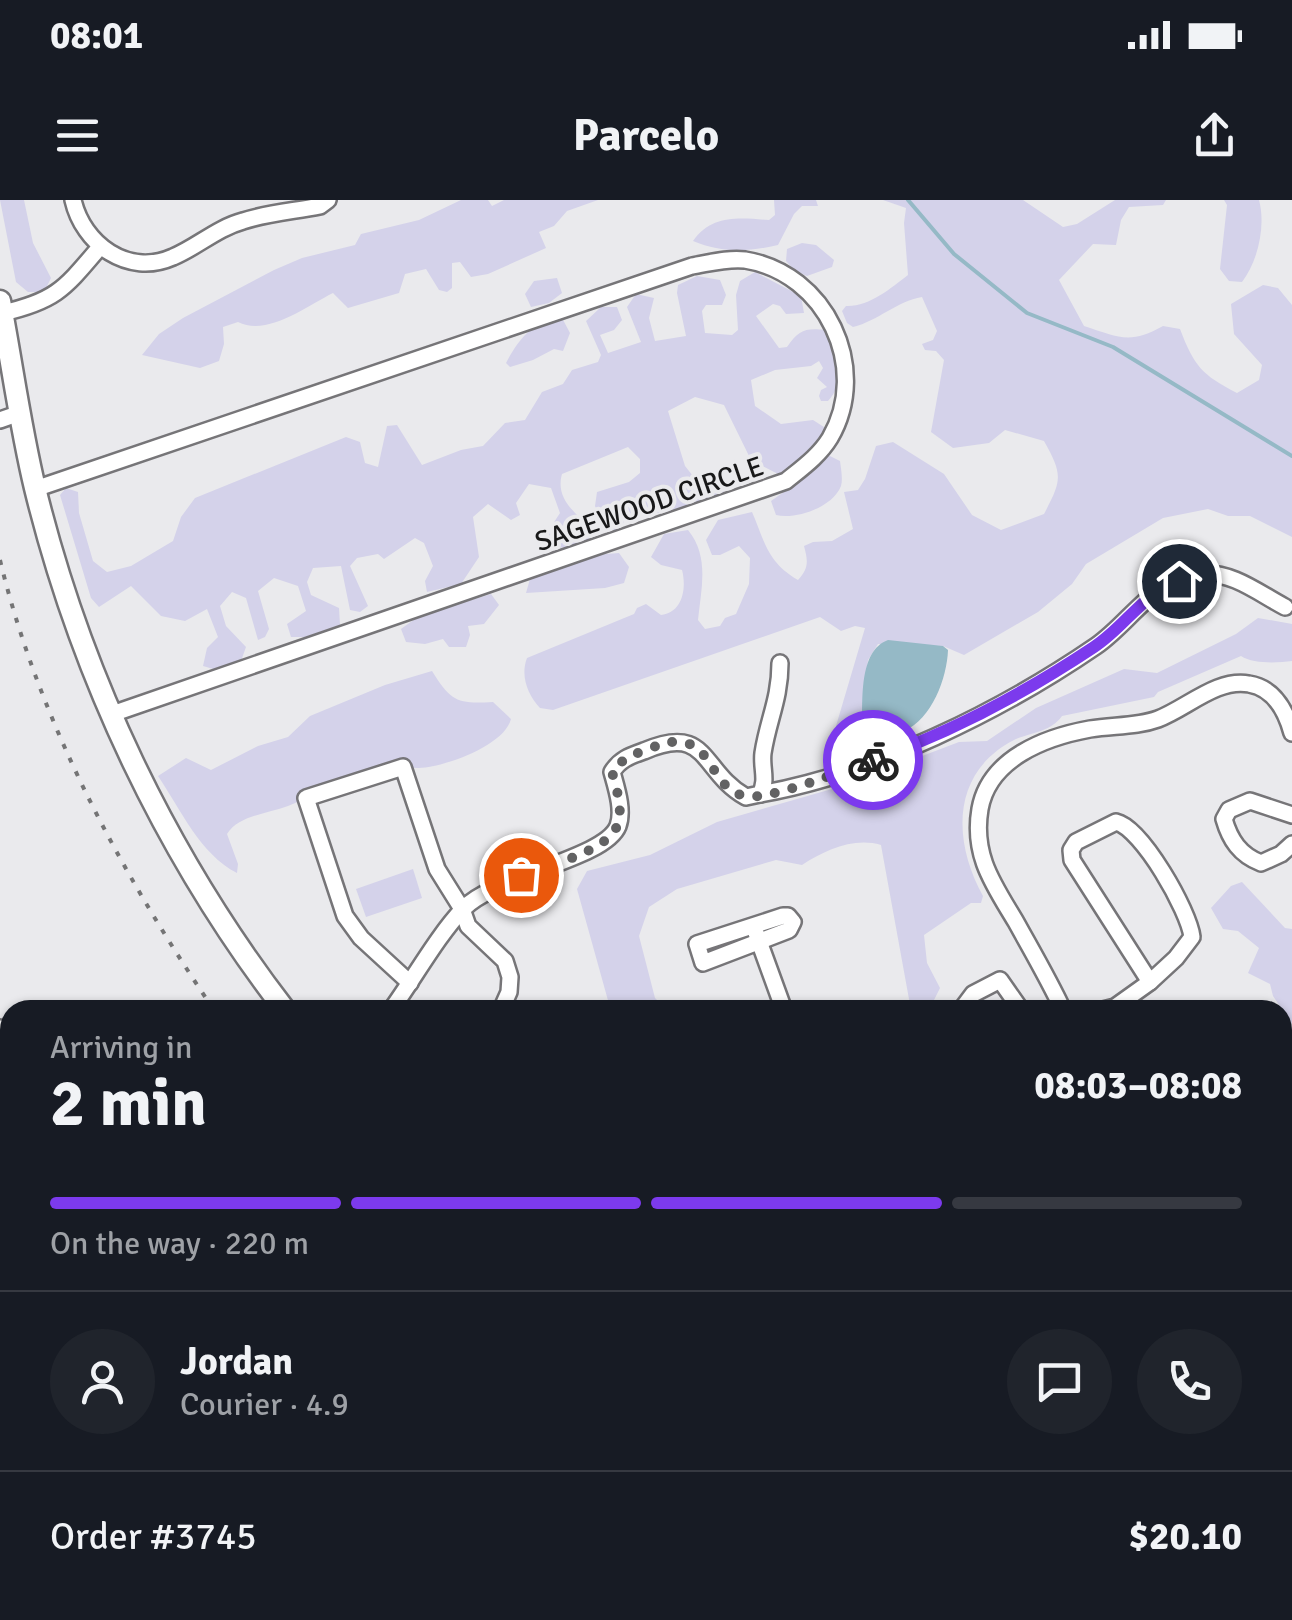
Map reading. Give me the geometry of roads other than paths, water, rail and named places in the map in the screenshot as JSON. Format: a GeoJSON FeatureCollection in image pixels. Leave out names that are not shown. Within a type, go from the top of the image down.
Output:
{"type":"FeatureCollection","features":[{"type":"Feature","properties":{"kind":"main road"},"geometry":{"type":"LineString","coordinates":[[1,307],[10,416],[70,606],[112,714],[155,807],[208,902],[277,1000]]}},
{"type":"Feature","properties":{"kind":"street"},"geometry":{"type":"LineString","coordinates":[[72,200],[84,230],[99,248],[148,263],[172,258],[243,220],[320,206],[328,200]]}},
{"type":"Feature","properties":{"kind":"street"},"geometry":{"type":"LineString","coordinates":[[1,307],[45,301],[64,289],[99,248]]}},
{"type":"Feature","properties":{"kind":"street","name":"SAGEWOOD CIRCLE"},"geometry":{"type":"LineString","coordinates":[[36,489],[692,266],[728,259],[780,271],[804,288],[827,313],[841,343],[846,389],[840,415],[814,459],[786,481],[112,714]]}},
{"type":"Feature","properties":{"kind":"street"},"geometry":{"type":"LineString","coordinates":[[398,1000],[462,909],[502,883],[600,846],[618,826],[619,799],[612,772],[620,761],[668,740],[687,742],[702,753],[731,789],[746,797],[796,788],[926,742],[960,725],[1099,644],[1158,588],[1200,574],[1226,576],[1286,608]]}},
{"type":"Feature","properties":{"kind":"street"},"geometry":{"type":"LineString","coordinates":[[760,794],[766,784],[762,756],[780,692],[780,664]]}},
{"type":"Feature","properties":{"kind":"street"},"geometry":{"type":"LineString","coordinates":[[1058,1000],[992,887],[978,843],[980,807],[993,778],[1015,756],[1046,741],[1090,730],[1142,724],[1182,709],[1213,690],[1246,683],[1276,698],[1292,732]]}},
{"type":"Feature","properties":{"kind":"street"},"geometry":{"type":"LineString","coordinates":[[410,983],[360,938],[345,916],[306,798],[403,767],[438,869],[468,926],[505,961],[510,977],[505,1000]]}},
{"type":"Feature","properties":{"kind":"street"},"geometry":{"type":"LineString","coordinates":[[1292,816],[1250,801],[1229,810],[1224,819],[1229,834],[1245,856],[1261,863],[1292,844]]}},
{"type":"Feature","properties":{"kind":"street"},"geometry":{"type":"LineString","coordinates":[[1123,1000],[1150,982],[1192,937],[1190,919],[1143,844],[1129,827],[1116,822],[1076,842],[1071,850],[1072,860],[1150,982]]}},
{"type":"Feature","properties":{"kind":"street"},"geometry":{"type":"LineString","coordinates":[[782,916],[793,922],[788,930],[758,942],[703,964],[697,944],[782,916]]}},
{"type":"Feature","properties":{"kind":"street"},"geometry":{"type":"LineString","coordinates":[[753,924],[780,1000]]}},
{"type":"Feature","properties":{"kind":"street"},"geometry":{"type":"LineString","coordinates":[[968,1000],[1000,980],[1013,1000]]}},
{"type":"Feature","properties":{"kind":"waterway"},"geometry":{"type":"LineString","coordinates":[[908,200],[954,254],[1027,313],[1113,347],[1292,456]]}},
{"type":"Feature","properties":{"kind":"railway"},"geometry":{"type":"LineString","coordinates":[[0,560],[17,620],[60,737],[116,850],[207,1000]]}}]}
